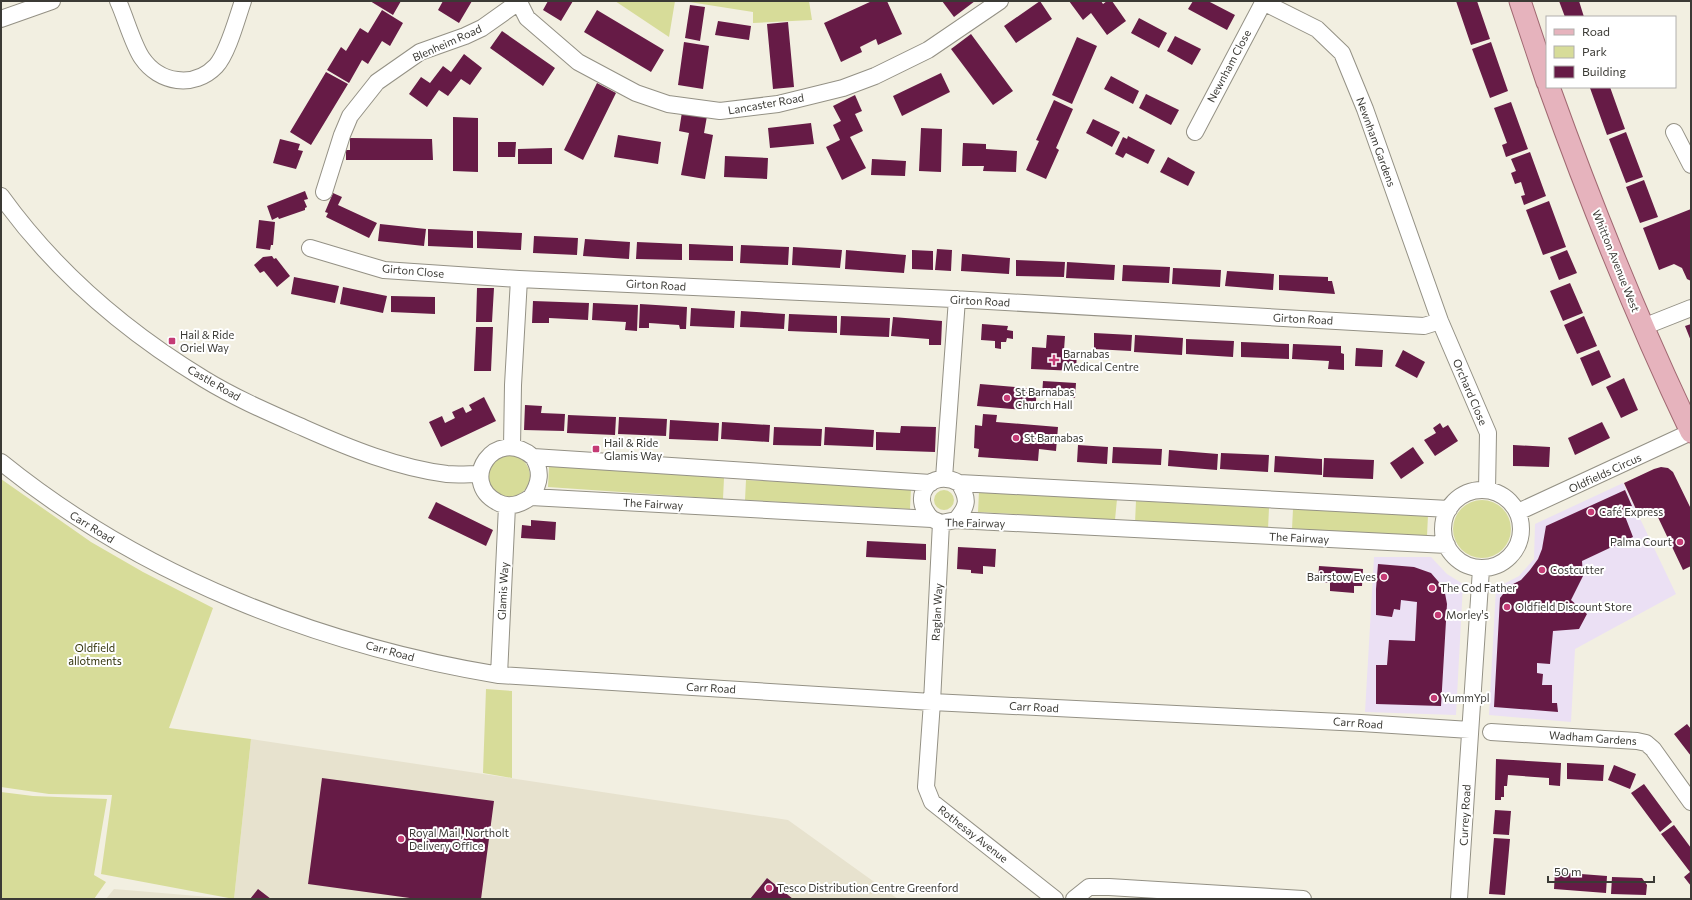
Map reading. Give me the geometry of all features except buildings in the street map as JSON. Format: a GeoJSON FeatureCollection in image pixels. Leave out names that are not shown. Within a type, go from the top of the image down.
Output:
{"type":"FeatureCollection","features":[{"type":"Feature","properties":{"kind":"main road"},"geometry":{"type":"LineString","coordinates":[[1520,1],[1546,79]]}},
{"type":"Feature","properties":{"kind":"main road","name":"Whitton Avenue West"},"geometry":{"type":"LineString","coordinates":[[1549,88],[1616,265],[1663,373],[1691,432]]}},
{"type":"Feature","properties":{"kind":"street"},"geometry":{"type":"LineString","coordinates":[[1,19],[52,1]]}},
{"type":"Feature","properties":{"kind":"street"},"geometry":{"type":"LineString","coordinates":[[118,1],[141,57],[152,70],[165,77],[178,81],[193,79],[205,74],[216,66],[224,53],[243,1]]}},
{"type":"Feature","properties":{"kind":"street","name":"Lancaster Road"},"geometry":{"type":"LineString","coordinates":[[519,2],[528,18],[578,62],[636,93],[668,104],[720,111],[778,104],[843,88],[875,76],[928,50],[1000,1]]}},
{"type":"Feature","properties":{"kind":"street","name":"Blenheim Road"},"geometry":{"type":"LineString","coordinates":[[324,192],[342,135],[350,116],[377,82],[420,52],[465,36],[482,28],[519,2]]}},
{"type":"Feature","properties":{"kind":"street","name":"Newnham Close"},"geometry":{"type":"LineString","coordinates":[[1195,132],[1264,2]]}},
{"type":"Feature","properties":{"kind":"street","name":"Newnham Gardens"},"geometry":{"type":"LineString","coordinates":[[1264,2],[1317,29],[1342,53],[1365,109],[1440,321]]}},
{"type":"Feature","properties":{"kind":"street"},"geometry":{"type":"LineString","coordinates":[[1674,132],[1691,165]]}},
{"type":"Feature","properties":{"kind":"street","name":"Castle Road"},"geometry":{"type":"LineString","coordinates":[[1,196],[13,213],[50,255],[83,289],[117,319],[152,345],[205,379],[263,410],[324,437],[372,455],[411,467],[448,474],[480,474]]}},
{"type":"Feature","properties":{"kind":"street","name":"Girton Close"},"geometry":{"type":"LineString","coordinates":[[310,248],[384,270],[519,279]]}},
{"type":"Feature","properties":{"kind":"street"},"geometry":{"type":"LineString","coordinates":[[512,446],[513,385],[519,279]]}},
{"type":"Feature","properties":{"kind":"street","name":"Girton Road"},"geometry":{"type":"LineString","coordinates":[[519,279],[957,299],[1424,326],[1440,321]]}},
{"type":"Feature","properties":{"kind":"street"},"geometry":{"type":"LineString","coordinates":[[957,299],[937,480],[923,493],[921,501],[926,514],[943,521],[964,511],[966,504],[965,493],[959,483]]}},
{"type":"Feature","properties":{"kind":"street"},"geometry":{"type":"LineString","coordinates":[[1643,327],[1691,308]]}},
{"type":"Feature","properties":{"kind":"street","name":"Orchard Close"},"geometry":{"type":"LineString","coordinates":[[1440,321],[1488,433],[1487,490]]}},
{"type":"Feature","properties":{"kind":"street","name":"Oldfields Circus"},"geometry":{"type":"LineString","coordinates":[[1518,512],[1691,432]]}},
{"type":"Feature","properties":{"kind":"street"},"geometry":{"type":"LineString","coordinates":[[507,506],[492,500],[486,493],[481,484],[480,474],[485,460],[492,452],[502,448],[512,446],[526,451],[536,462],[540,477],[538,487],[531,497]]}},
{"type":"Feature","properties":{"kind":"street"},"geometry":{"type":"LineString","coordinates":[[533,457],[937,480],[959,483],[1449,508]]}},
{"type":"Feature","properties":{"kind":"street","name":"Carr Road"},"geometry":{"type":"LineString","coordinates":[[1,462],[41,493],[118,543],[163,567],[224,596],[282,620],[344,639],[453,668],[499,675],[932,702],[1362,723],[1470,730]]}},
{"type":"Feature","properties":{"kind":"street"},"geometry":{"type":"LineString","coordinates":[[1487,490],[1509,500],[1518,512],[1522,530],[1516,550],[1512,555],[1495,567],[1481,568],[1468,566],[1451,553],[1446,545],[1444,536],[1444,522],[1449,508],[1463,495],[1475,491],[1487,490]]}},
{"type":"Feature","properties":{"kind":"street","name":"The Fairway"},"geometry":{"type":"LineString","coordinates":[[507,506],[521,504],[531,497],[943,521],[1446,545]]}},
{"type":"Feature","properties":{"kind":"street","name":"Glamis Way"},"geometry":{"type":"LineString","coordinates":[[499,675],[507,506]]}},
{"type":"Feature","properties":{"kind":"street","name":"Raglan Way"},"geometry":{"type":"LineString","coordinates":[[932,702],[943,521]]}},
{"type":"Feature","properties":{"kind":"street"},"geometry":{"type":"LineString","coordinates":[[1470,730],[1481,568]]}},
{"type":"Feature","properties":{"kind":"street","name":"Rothesay Avenue"},"geometry":{"type":"LineString","coordinates":[[932,702],[926,787],[932,802],[1055,899]]}},
{"type":"Feature","properties":{"kind":"street","name":"Currey Road"},"geometry":{"type":"LineString","coordinates":[[1459,899],[1470,730]]}},
{"type":"Feature","properties":{"kind":"street","name":"Wadham Gardens"},"geometry":{"type":"LineString","coordinates":[[1491,732],[1637,740],[1646,743],[1653,749],[1691,802]]}},
{"type":"Feature","properties":{"kind":"street"},"geometry":{"type":"LineString","coordinates":[[1074,899],[1089,887],[1303,899]]}},
{"type":"Feature","properties":{"kind":"shaded area"},"geometry":{"type":"Polygon","coordinates":[[[1623,483],[1676,594],[1575,649],[1571,722],[1489,715],[1496,588],[1519,576],[1534,559],[1535,524],[1623,483]]]}},
{"type":"Feature","properties":{"kind":"shaded area"},"geometry":{"type":"Polygon","coordinates":[[[1374,557],[1431,557],[1447,574],[1463,584],[1456,715],[1365,712],[1374,557]]]}},
{"type":"Feature","properties":{"kind":"shaded area"},"geometry":{"type":"Polygon","coordinates":[[[251,739],[788,820],[898,899],[234,899],[251,739]]]}},
{"type":"Feature","properties":{"kind":"shaded area"},"geometry":{"type":"Polygon","coordinates":[[[114,889],[233,899],[106,899],[114,889]]]}},
{"type":"Feature","properties":{"kind":"green space"},"geometry":{"type":"Polygon","coordinates":[[[615,1],[675,1],[669,37],[615,1]]]}},
{"type":"Feature","properties":{"kind":"green space"},"geometry":{"type":"Polygon","coordinates":[[[683,1],[809,1],[812,20],[753,23],[753,12],[683,1]]]}},
{"type":"Feature","properties":{"kind":"green space"},"geometry":{"type":"Polygon","coordinates":[[[509,455],[524,461],[530,476],[524,491],[509,497],[494,491],[488,476],[494,461],[509,455]]]}},
{"type":"Feature","properties":{"kind":"green space"},"geometry":{"type":"Polygon","coordinates":[[[549,466],[724,478],[723,499],[548,487],[549,466]]]}},
{"type":"Feature","properties":{"kind":"green space","name":"Oldfield allotments"},"geometry":{"type":"Polygon","coordinates":[[[1,479],[91,542],[143,572],[213,608],[169,728],[251,739],[234,899],[101,874],[112,795],[49,794],[1,787],[1,479]]]}},
{"type":"Feature","properties":{"kind":"green space"},"geometry":{"type":"Polygon","coordinates":[[[746,480],[911,489],[910,509],[745,500],[746,480]]]}},
{"type":"Feature","properties":{"kind":"green space"},"geometry":{"type":"Polygon","coordinates":[[[940,490],[948,490],[954,496],[954,504],[948,510],[940,510],[934,504],[934,496],[940,490]]]}},
{"type":"Feature","properties":{"kind":"green space"},"geometry":{"type":"Polygon","coordinates":[[[979,492],[1117,499],[1115,520],[978,512],[979,492]]]}},
{"type":"Feature","properties":{"kind":"green space"},"geometry":{"type":"Polygon","coordinates":[[[1482,500],[1493,502],[1506,513],[1509,518],[1511,529],[1509,540],[1498,553],[1493,556],[1482,558],[1471,556],[1458,545],[1455,540],[1453,529],[1455,518],[1466,505],[1471,502],[1482,500]]]}},
{"type":"Feature","properties":{"kind":"green space"},"geometry":{"type":"Polygon","coordinates":[[[1136,501],[1269,508],[1268,529],[1135,523],[1136,501]]]}},
{"type":"Feature","properties":{"kind":"green space"},"geometry":{"type":"Polygon","coordinates":[[[1293,509],[1428,515],[1427,536],[1292,529],[1293,509]]]}},
{"type":"Feature","properties":{"kind":"green space"},"geometry":{"type":"Polygon","coordinates":[[[486,689],[512,691],[512,778],[483,773],[486,689]]]}},
{"type":"Feature","properties":{"kind":"green space"},"geometry":{"type":"Polygon","coordinates":[[[1,792],[33,796],[107,799],[94,875],[106,882],[94,899],[1,899],[1,792]]]}},
{"type":"Feature","properties":{"kind":"place","name":"Hail & Ride Oriel Way"},"geometry":{"type":"Point","coordinates":[172,341]}},
{"type":"Feature","properties":{"kind":"place","name":"Barnabas Medical Centre"},"geometry":{"type":"Point","coordinates":[1054,360]}},
{"type":"Feature","properties":{"kind":"place","name":"St Barnabas Church Hall"},"geometry":{"type":"Point","coordinates":[1007,398]}},
{"type":"Feature","properties":{"kind":"place","name":"St Barnabas"},"geometry":{"type":"Point","coordinates":[1016,438]}},
{"type":"Feature","properties":{"kind":"place","name":"Hail & Ride Glamis Way"},"geometry":{"type":"Point","coordinates":[596,449]}},
{"type":"Feature","properties":{"kind":"place","name":"Café Express"},"geometry":{"type":"Point","coordinates":[1591,512]}},
{"type":"Feature","properties":{"kind":"place","name":"Palma Court"},"geometry":{"type":"Point","coordinates":[1680,542]}},
{"type":"Feature","properties":{"kind":"place","name":"Costcutter"},"geometry":{"type":"Point","coordinates":[1542,570]}},
{"type":"Feature","properties":{"kind":"place","name":"Bairstow Eves"},"geometry":{"type":"Point","coordinates":[1384,577]}},
{"type":"Feature","properties":{"kind":"place","name":"The Cod Father"},"geometry":{"type":"Point","coordinates":[1432,588]}},
{"type":"Feature","properties":{"kind":"place","name":"Oldfield Discount Store"},"geometry":{"type":"Point","coordinates":[1507,607]}},
{"type":"Feature","properties":{"kind":"place","name":"Morley's"},"geometry":{"type":"Point","coordinates":[1438,615]}},
{"type":"Feature","properties":{"kind":"place","name":"YummYpl"},"geometry":{"type":"Point","coordinates":[1434,698]}},
{"type":"Feature","properties":{"kind":"place","name":"Royal Mail, Northolt Delivery Office"},"geometry":{"type":"Point","coordinates":[401,839]}},
{"type":"Feature","properties":{"kind":"place","name":"Tesco Distribution Centre Greenford"},"geometry":{"type":"Point","coordinates":[769,888]}}]}
